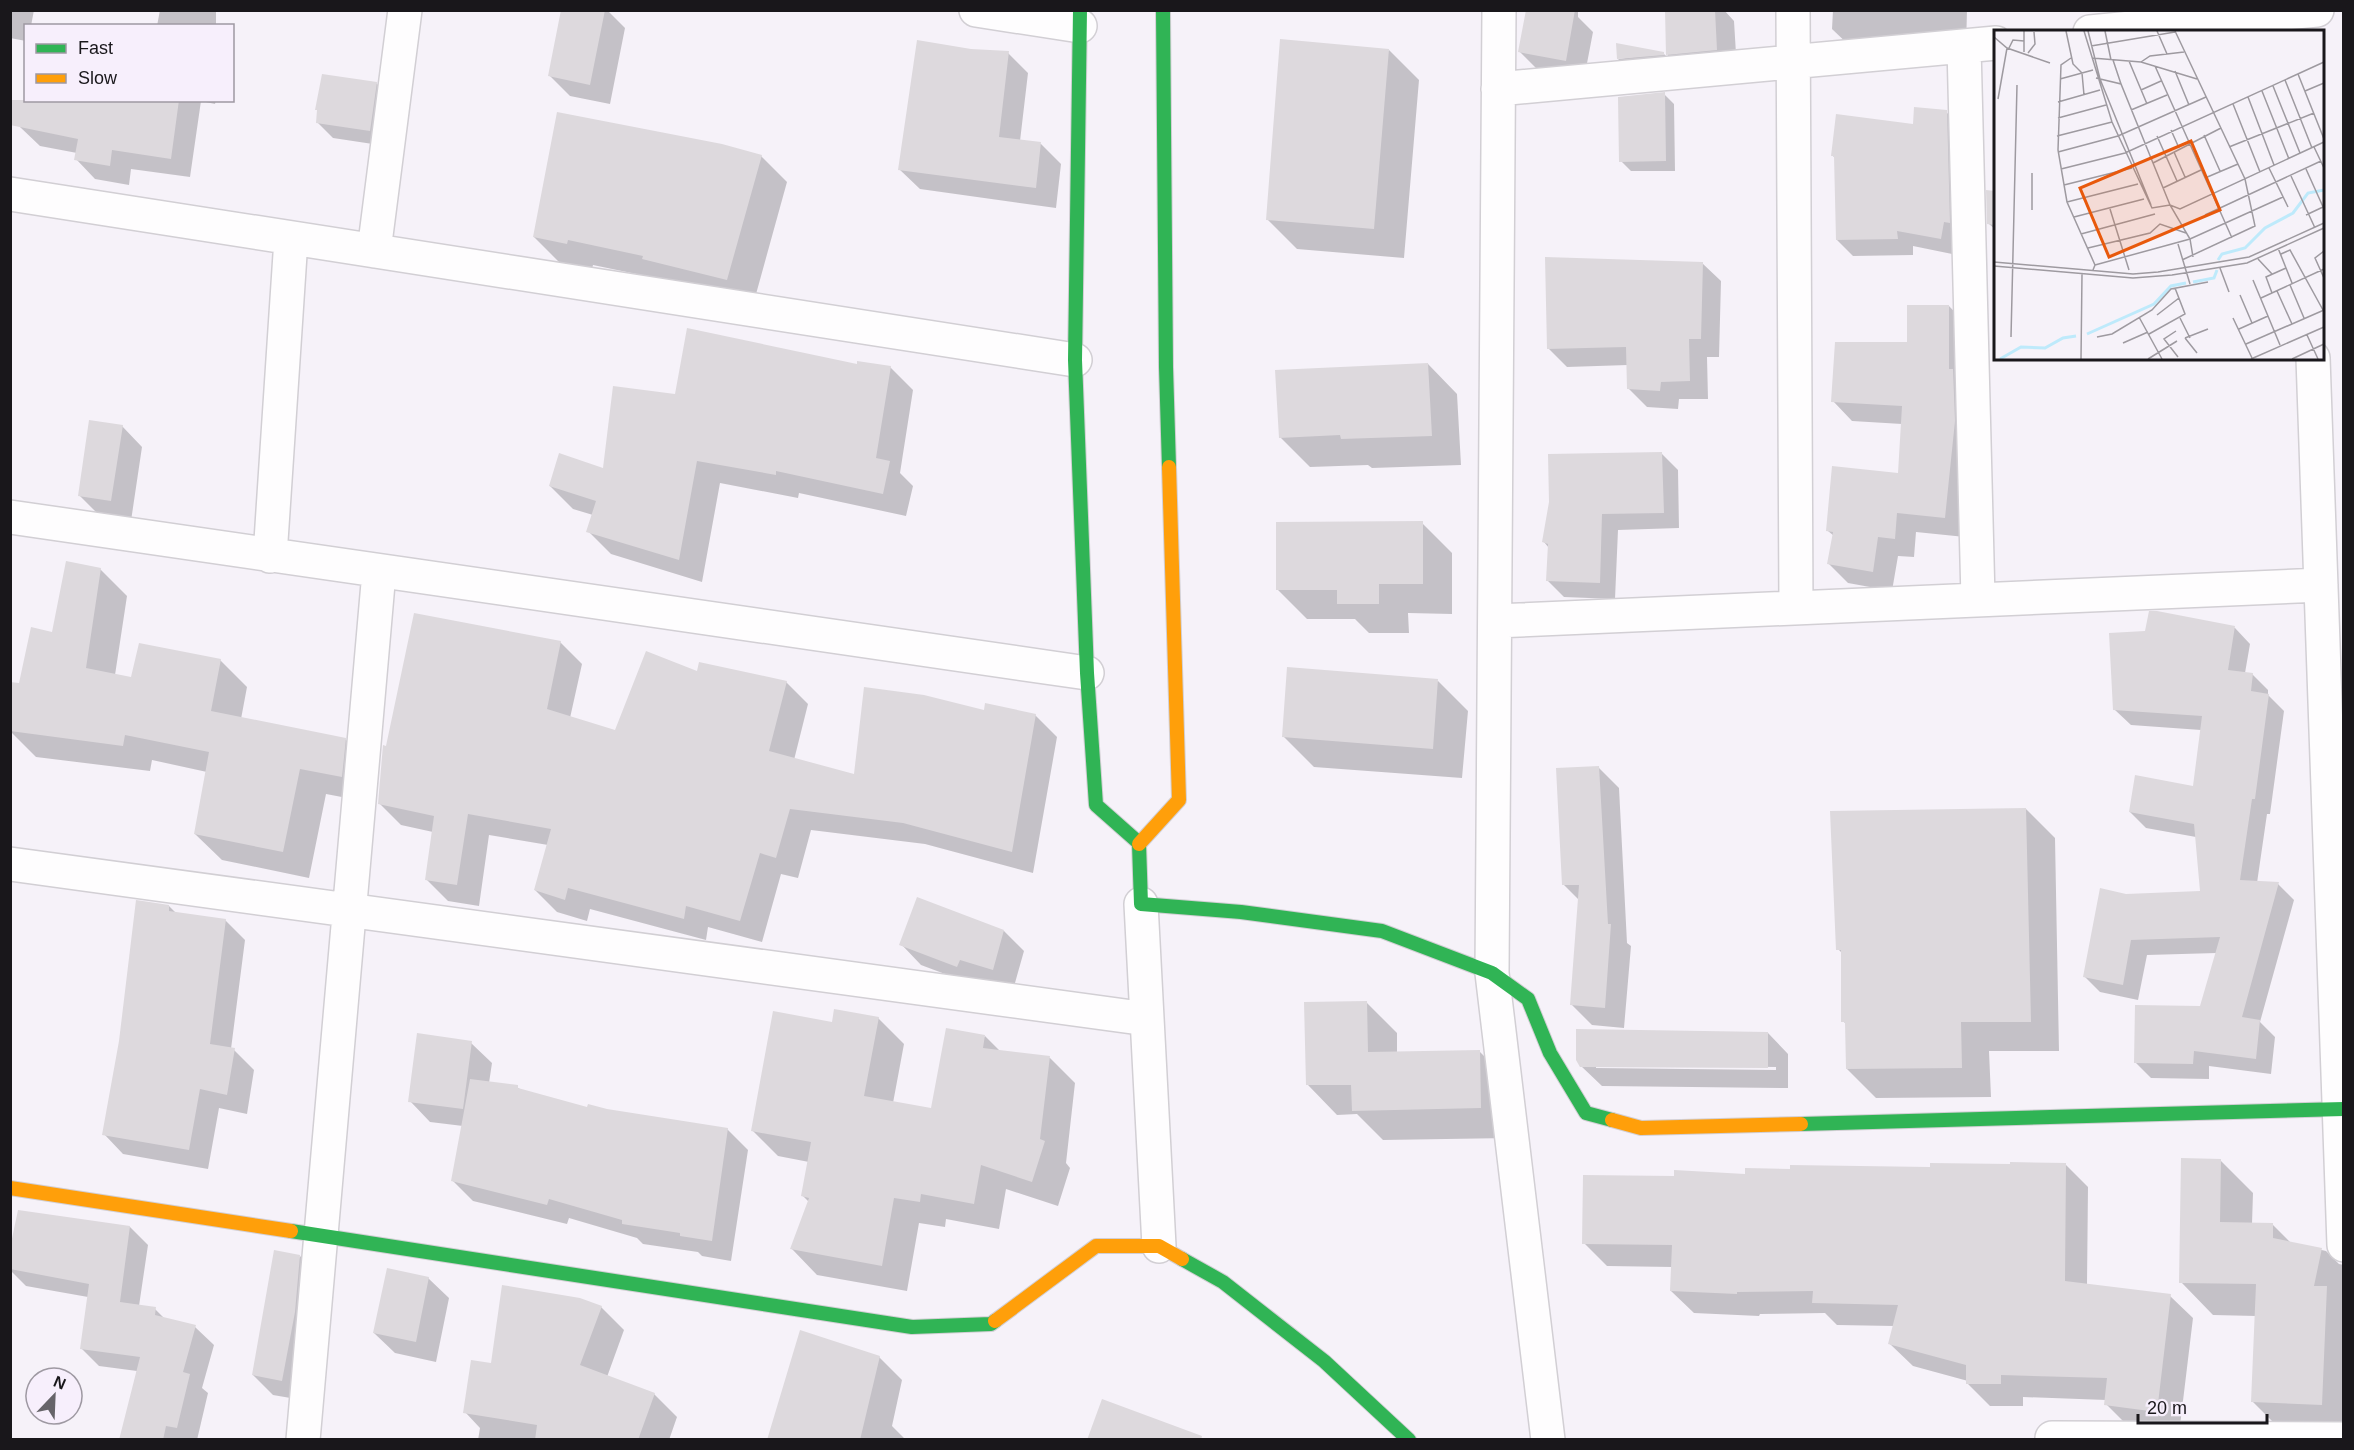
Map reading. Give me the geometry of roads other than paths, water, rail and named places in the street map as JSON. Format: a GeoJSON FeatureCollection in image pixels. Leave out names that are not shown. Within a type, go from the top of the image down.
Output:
{"type":"FeatureCollection","features":[{"type":"Feature","properties":{"kind":"street"},"geometry":{"type":"LineString","coordinates":[[374,251],[405,10]]}},
{"type":"Feature","properties":{"kind":"street"},"geometry":{"type":"LineString","coordinates":[[976,10],[1080,18],[1075,360],[1087,673],[1096,805],[1139,843]]}},
{"type":"Feature","properties":{"kind":"street"},"geometry":{"type":"LineString","coordinates":[[1158,1246],[1139,843],[1179,800],[1166,367],[1163,10]]}},
{"type":"Feature","properties":{"kind":"street"},"geometry":{"type":"LineString","coordinates":[[1499,10],[1492,974],[1548,1440]]}},
{"type":"Feature","properties":{"kind":"street"},"geometry":{"type":"LineString","coordinates":[[1793,10],[1796,607]]}},
{"type":"Feature","properties":{"kind":"street"},"geometry":{"type":"LineString","coordinates":[[2090,10],[2090,30]]}},
{"type":"Feature","properties":{"kind":"street"},"geometry":{"type":"LineString","coordinates":[[2104,30],[2305,16]]}},
{"type":"Feature","properties":{"kind":"street"},"geometry":{"type":"LineString","coordinates":[[1498,89],[1980,45],[1978,599]]}},
{"type":"Feature","properties":{"kind":"street"},"geometry":{"type":"LineString","coordinates":[[10,194],[1075,360]]}},
{"type":"Feature","properties":{"kind":"street"},"geometry":{"type":"LineString","coordinates":[[270,556],[291,238]]}},
{"type":"Feature","properties":{"kind":"street"},"geometry":{"type":"LineString","coordinates":[[2313,360],[2321,585],[2335,765],[2343,1245]]}},
{"type":"Feature","properties":{"kind":"street"},"geometry":{"type":"LineString","coordinates":[[10,517],[1087,673]]}},
{"type":"Feature","properties":{"kind":"street"},"geometry":{"type":"LineString","coordinates":[[303,1440],[379,572]]}},
{"type":"Feature","properties":{"kind":"street"},"geometry":{"type":"LineString","coordinates":[[1495,621],[2321,585]]}},
{"type":"Feature","properties":{"kind":"street"},"geometry":{"type":"LineString","coordinates":[[10,864],[1147,1019]]}},
{"type":"Feature","properties":{"kind":"street"},"geometry":{"type":"LineString","coordinates":[[1141,904],[1241,912],[1382,931],[1492,974],[1528,999],[1550,1053],[1586,1113],[1641,1128],[2341,1109]]}},
{"type":"Feature","properties":{"kind":"street"},"geometry":{"type":"LineString","coordinates":[[10,1188],[912,1327],[991,1324],[1096,1246],[1158,1246],[1223,1282],[1324,1361],[1409,1440]]}},
{"type":"Feature","properties":{"kind":"street"},"geometry":{"type":"LineString","coordinates":[[2052,1438],[2343,1439]]}}]}
